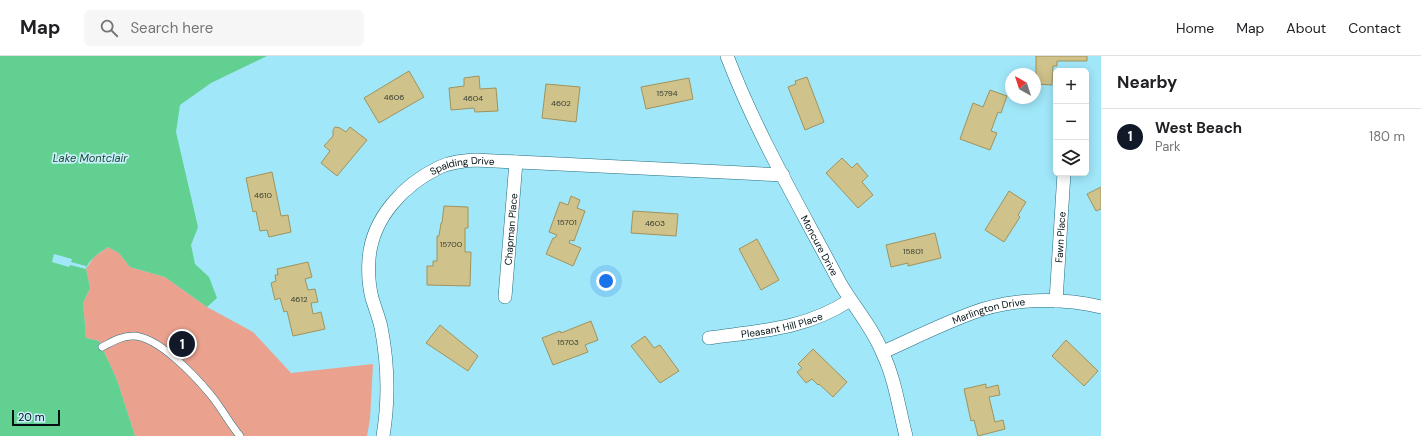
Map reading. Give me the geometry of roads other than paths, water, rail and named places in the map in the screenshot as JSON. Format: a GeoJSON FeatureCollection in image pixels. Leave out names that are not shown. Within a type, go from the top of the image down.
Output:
{"type":"FeatureCollection","features":[{"type":"Feature","properties":{"kind":"street","name":"Moncure Drive"},"geometry":{"type":"LineString","coordinates":[[728,56],[738,85],[758,128],[850,300],[883,352],[889,367],[906,436]]}},
{"type":"Feature","properties":{"kind":"street","name":"Spalding Drive"},"geometry":{"type":"LineString","coordinates":[[383,436],[386,417],[386,354],[381,325],[371,290],[369,258],[373,239],[381,221],[392,204],[402,193],[420,178],[441,167],[460,161],[475,160],[783,175]]}},
{"type":"Feature","properties":{"kind":"street","name":"Chapman Place"},"geometry":{"type":"LineString","coordinates":[[506,298],[516,162]]}},
{"type":"Feature","properties":{"kind":"street","name":"Fawn Place"},"geometry":{"type":"LineString","coordinates":[[1056,300],[1064,176]]}},
{"type":"Feature","properties":{"kind":"street","name":"Pleasant Hill Place"},"geometry":{"type":"LineString","coordinates":[[709,338],[793,326],[818,318],[850,300]]}},
{"type":"Feature","properties":{"kind":"street","name":"Marlington Drive"},"geometry":{"type":"LineString","coordinates":[[883,352],[972,313],[1018,302],[1056,300],[1101,307]]}},
{"type":"Feature","properties":{"kind":"lane"},"geometry":{"type":"LineString","coordinates":[[102,347],[121,337],[133,336],[140,336],[160,346],[180,363],[210,394],[240,436]]}},
{"type":"Feature","properties":{"kind":"water","name":"Lake Montclair"},"geometry":{"type":"Polygon","coordinates":[[[0,56],[267,56],[211,83],[180,105],[176,132],[198,227],[191,245],[195,264],[209,277],[217,298],[207,307],[165,277],[130,267],[119,253],[108,247],[92,259],[87,265],[86,269],[90,288],[83,303],[86,338],[99,341],[117,380],[135,436],[0,436],[0,56]]]}},
{"type":"Feature","properties":{"kind":"place","name":"West Beach"},"geometry":{"type":"Point","coordinates":[182,344]}}]}
